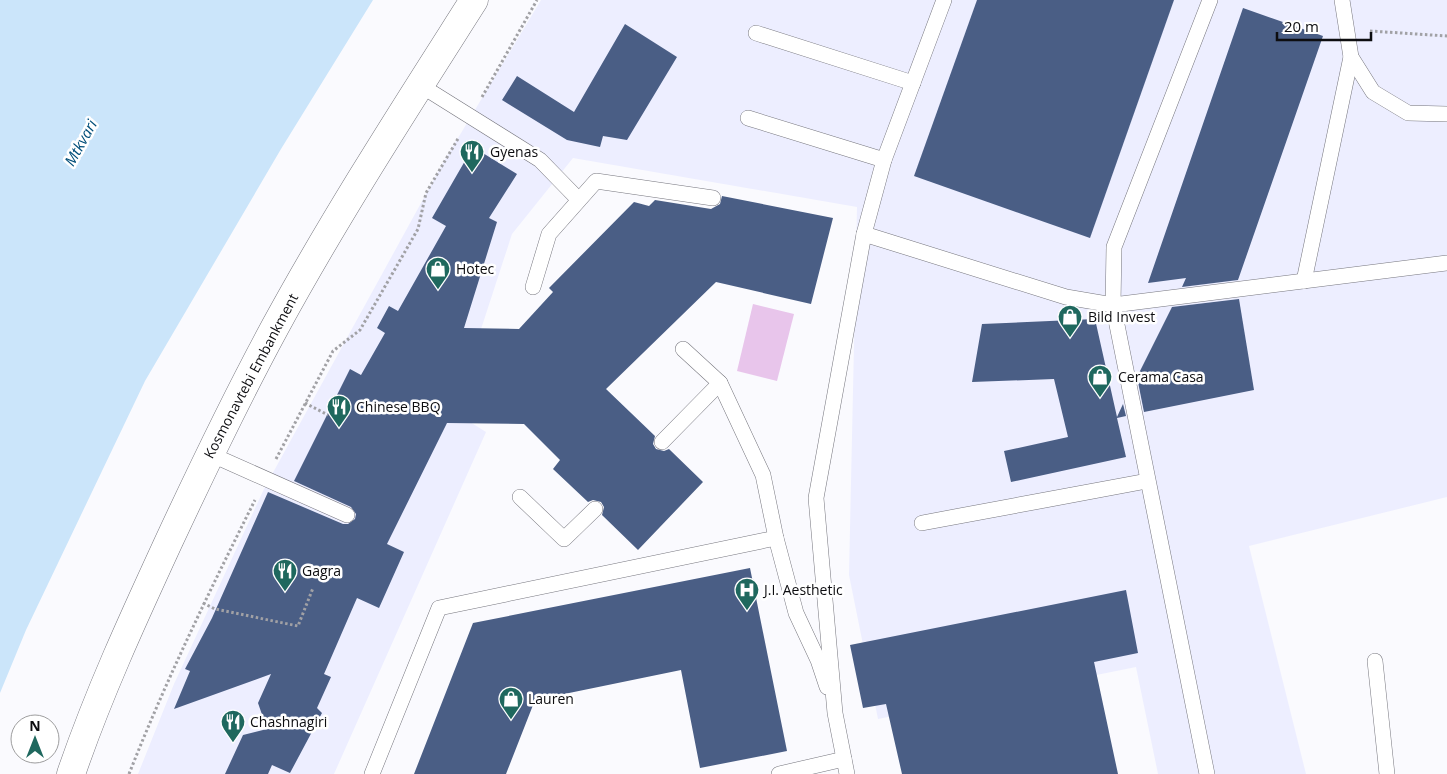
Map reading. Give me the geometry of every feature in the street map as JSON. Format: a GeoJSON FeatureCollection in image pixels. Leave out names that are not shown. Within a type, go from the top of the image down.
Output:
{"type":"FeatureCollection","features":[{"type":"Feature","properties":{"kind":"main road","name":"Kosmonavtebi Embankment"},"geometry":{"type":"LineString","coordinates":[[71,774],[106,682],[210,454],[275,327],[353,192],[474,0]]}},
{"type":"Feature","properties":{"kind":"lane"},"geometry":{"type":"LineString","coordinates":[[779,774],[845,767],[835,713],[816,498],[864,234],[884,160],[944,0]]}},
{"type":"Feature","properties":{"kind":"lane"},"geometry":{"type":"LineString","coordinates":[[1207,774],[1113,305],[1114,248],[1210,0]]}},
{"type":"Feature","properties":{"kind":"lane"},"geometry":{"type":"LineString","coordinates":[[1304,282],[1351,57],[1342,0]]}},
{"type":"Feature","properties":{"kind":"lane"},"geometry":{"type":"LineString","coordinates":[[756,33],[913,83]]}},
{"type":"Feature","properties":{"kind":"lane"},"geometry":{"type":"LineString","coordinates":[[1351,57],[1373,92],[1408,113],[1447,114]]}},
{"type":"Feature","properties":{"kind":"lane"},"geometry":{"type":"LineString","coordinates":[[420,85],[540,160],[578,199]]}},
{"type":"Feature","properties":{"kind":"lane"},"geometry":{"type":"LineString","coordinates":[[748,118],[884,160]]}},
{"type":"Feature","properties":{"kind":"lane"},"geometry":{"type":"LineString","coordinates":[[533,287],[549,234],[578,199],[596,181],[713,198]]}},
{"type":"Feature","properties":{"kind":"lane"},"geometry":{"type":"LineString","coordinates":[[864,234],[1066,297],[1113,305],[1447,263]]}},
{"type":"Feature","properties":{"kind":"lane"},"geometry":{"type":"LineString","coordinates":[[683,349],[720,383],[763,475],[776,538],[796,613],[818,660],[835,713]]}},
{"type":"Feature","properties":{"kind":"lane"},"geometry":{"type":"LineString","coordinates":[[662,442],[720,383]]}},
{"type":"Feature","properties":{"kind":"lane"},"geometry":{"type":"LineString","coordinates":[[210,454],[347,514]]}},
{"type":"Feature","properties":{"kind":"lane"},"geometry":{"type":"LineString","coordinates":[[922,523],[1147,481]]}},
{"type":"Feature","properties":{"kind":"lane"},"geometry":{"type":"LineString","coordinates":[[520,497],[564,539],[595,509]]}},
{"type":"Feature","properties":{"kind":"lane"},"geometry":{"type":"LineString","coordinates":[[372,774],[440,608],[776,538]]}},
{"type":"Feature","properties":{"kind":"lane"},"geometry":{"type":"LineString","coordinates":[[1375,661],[1387,774]]}},
{"type":"Feature","properties":{"kind":"path"},"geometry":{"type":"LineString","coordinates":[[129,774],[151,717],[204,603],[305,403],[333,352],[360,330],[375,304],[418,229],[426,193],[537,0]]}},
{"type":"Feature","properties":{"kind":"path"},"geometry":{"type":"LineString","coordinates":[[1347,29],[1447,36]]}},
{"type":"Feature","properties":{"kind":"path"},"geometry":{"type":"LineString","coordinates":[[305,403],[328,415]]}},
{"type":"Feature","properties":{"kind":"path"},"geometry":{"type":"LineString","coordinates":[[204,603],[215,609],[298,626],[313,588]]}},
{"type":"Feature","properties":{"kind":"shaded area"},"geometry":{"type":"Polygon","coordinates":[[[541,0],[1447,0],[1447,497],[1249,546],[1306,774],[1158,774],[1136,667],[878,719],[849,575],[857,207],[573,158],[512,234],[454,412],[486,432],[334,774],[138,774],[174,684],[264,489],[443,163],[541,0]]]}},
{"type":"Feature","properties":{"kind":"shaded area"},"geometry":{"type":"Polygon","coordinates":[[[753,304],[794,314],[777,381],[737,371],[753,304]]]}},
{"type":"Feature","properties":{"kind":"water","name":"Mtkvari"},"geometry":{"type":"Polygon","coordinates":[[[0,0],[373,0],[281,149],[145,381],[26,630],[0,693],[0,0]]]}},
{"type":"Feature","properties":{"kind":"building"},"geometry":{"type":"Polygon","coordinates":[[[977,0],[1174,0],[1090,238],[914,176],[977,0]]]}},
{"type":"Feature","properties":{"kind":"building"},"geometry":{"type":"Polygon","coordinates":[[[1243,8],[1323,36],[1238,280],[1182,287],[1186,278],[1148,283],[1243,8]]]}},
{"type":"Feature","properties":{"kind":"building"},"geometry":{"type":"Polygon","coordinates":[[[625,24],[677,57],[627,140],[603,136],[600,147],[567,140],[502,100],[517,76],[574,112],[625,24]]]}},
{"type":"Feature","properties":{"kind":"building"},"geometry":{"type":"Polygon","coordinates":[[[473,147],[517,174],[489,218],[497,222],[464,328],[519,329],[553,292],[549,288],[634,202],[649,206],[655,200],[711,209],[720,204],[722,196],[833,218],[811,304],[716,282],[606,389],[655,436],[653,444],[656,449],[664,451],[669,449],[703,482],[638,550],[602,515],[604,507],[601,502],[593,500],[588,502],[553,469],[560,460],[524,424],[447,423],[387,544],[404,552],[379,608],[357,598],[324,674],[331,677],[317,708],[322,713],[290,773],[272,765],[268,774],[225,774],[243,735],[267,729],[258,703],[271,674],[174,709],[190,671],[185,669],[212,618],[268,492],[343,524],[348,524],[355,519],[356,514],[351,507],[294,481],[350,369],[361,375],[385,333],[377,328],[389,306],[398,311],[446,226],[432,218],[473,147]]]}},
{"type":"Feature","properties":{"kind":"building"},"geometry":{"type":"Polygon","coordinates":[[[1239,299],[1254,390],[1144,412],[1137,377],[1172,307],[1239,299]]]}},
{"type":"Feature","properties":{"kind":"building"},"geometry":{"type":"Polygon","coordinates":[[[1095,319],[1117,417],[1123,404],[1126,416],[1117,418],[1126,457],[1011,482],[1004,451],[1068,437],[1054,379],[972,382],[982,324],[1095,319]]]}},
{"type":"Feature","properties":{"kind":"building"},"geometry":{"type":"Polygon","coordinates":[[[750,568],[787,751],[700,768],[681,670],[535,700],[506,774],[414,774],[473,623],[750,568]]]}},
{"type":"Feature","properties":{"kind":"building"},"geometry":{"type":"Polygon","coordinates":[[[1126,590],[1138,653],[1094,662],[1118,774],[902,774],[886,704],[863,708],[850,645],[1126,590]]]}},
{"type":"Feature","properties":{"kind":"place","name":"Gyenas"},"geometry":{"type":"Point","coordinates":[472,173]}},
{"type":"Feature","properties":{"kind":"place","name":"Hotec"},"geometry":{"type":"Point","coordinates":[438,290]}},
{"type":"Feature","properties":{"kind":"place","name":"Bild Invest"},"geometry":{"type":"Point","coordinates":[1070,338]}},
{"type":"Feature","properties":{"kind":"place","name":"Cerama Casa"},"geometry":{"type":"Point","coordinates":[1100,398]}},
{"type":"Feature","properties":{"kind":"place","name":"Chinese BBQ"},"geometry":{"type":"Point","coordinates":[339,428]}},
{"type":"Feature","properties":{"kind":"place","name":"Gagra"},"geometry":{"type":"Point","coordinates":[285,592]}},
{"type":"Feature","properties":{"kind":"place","name":"J.I. Aesthetic"},"geometry":{"type":"Point","coordinates":[747,611]}},
{"type":"Feature","properties":{"kind":"place","name":"Lauren"},"geometry":{"type":"Point","coordinates":[511,720]}},
{"type":"Feature","properties":{"kind":"place","name":"Chashnagiri"},"geometry":{"type":"Point","coordinates":[233,743]}}]}
